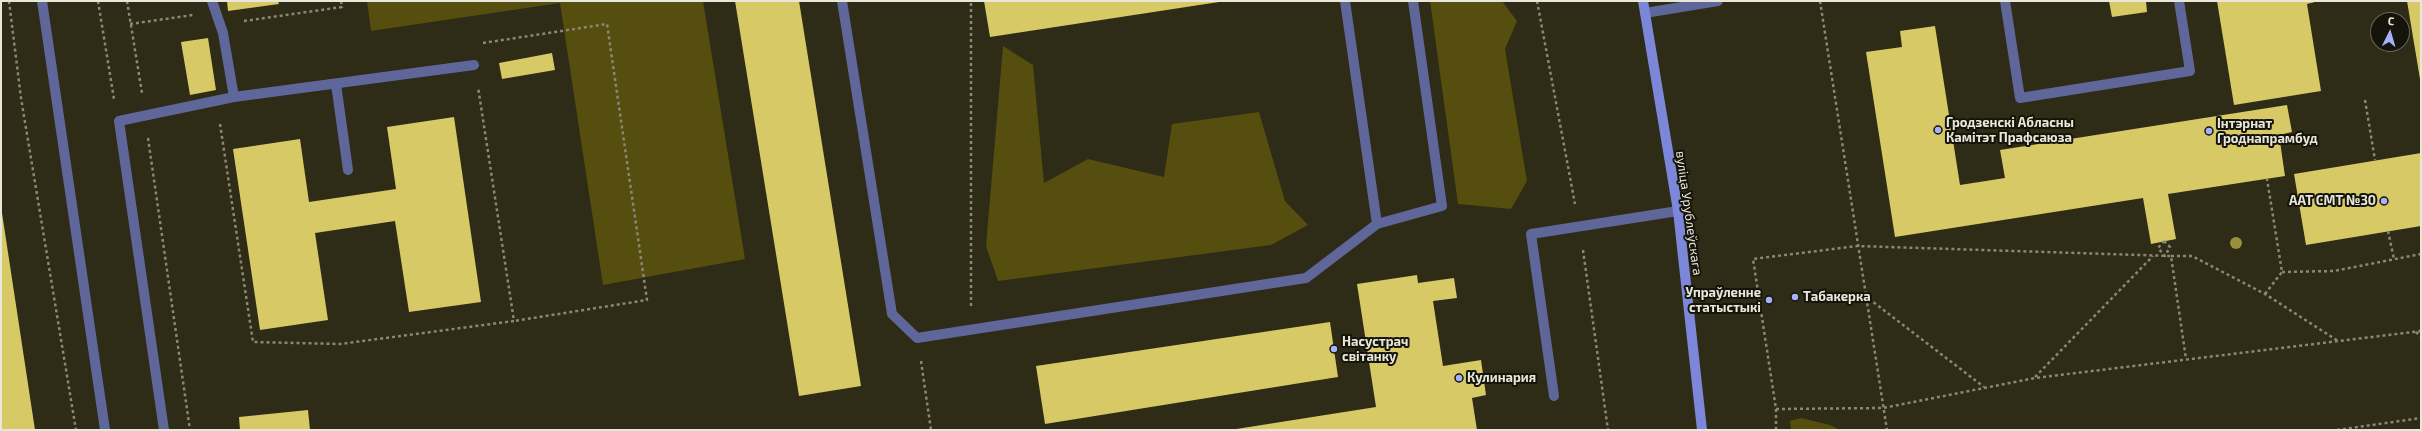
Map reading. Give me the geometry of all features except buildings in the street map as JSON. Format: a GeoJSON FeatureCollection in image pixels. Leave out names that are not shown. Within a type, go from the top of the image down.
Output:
{"type":"FeatureCollection","features":[{"type":"Feature","properties":{"kind":"main road","name":"вуліца Урублеўскага"},"geometry":{"type":"LineString","coordinates":[[1643,1],[1678,211],[1702,430]]}},
{"type":"Feature","properties":{"kind":"street"},"geometry":{"type":"LineString","coordinates":[[42,1],[105,430]]}},
{"type":"Feature","properties":{"kind":"street"},"geometry":{"type":"LineString","coordinates":[[212,1],[220,24],[234,97]]}},
{"type":"Feature","properties":{"kind":"street"},"geometry":{"type":"LineString","coordinates":[[842,1],[892,314],[918,338],[1306,278],[1377,224],[1442,206],[1413,1]]}},
{"type":"Feature","properties":{"kind":"street"},"geometry":{"type":"LineString","coordinates":[[1345,1],[1377,224]]}},
{"type":"Feature","properties":{"kind":"street"},"geometry":{"type":"LineString","coordinates":[[1645,13],[1718,1]]}},
{"type":"Feature","properties":{"kind":"street"},"geometry":{"type":"LineString","coordinates":[[2005,1],[2020,98],[2190,71],[2179,1]]}},
{"type":"Feature","properties":{"kind":"street"},"geometry":{"type":"LineString","coordinates":[[164,430],[119,121],[145,117],[234,97],[474,65]]}},
{"type":"Feature","properties":{"kind":"street"},"geometry":{"type":"LineString","coordinates":[[336,84],[348,170]]}},
{"type":"Feature","properties":{"kind":"street"},"geometry":{"type":"LineString","coordinates":[[1554,396],[1531,234],[1678,211]]}},
{"type":"Feature","properties":{"kind":"path"},"geometry":{"type":"LineString","coordinates":[[9,1],[21,98],[76,430]]}},
{"type":"Feature","properties":{"kind":"path"},"geometry":{"type":"LineString","coordinates":[[98,1],[119,121]]}},
{"type":"Feature","properties":{"kind":"path"},"geometry":{"type":"LineString","coordinates":[[127,1],[190,430]]}},
{"type":"Feature","properties":{"kind":"path"},"geometry":{"type":"LineString","coordinates":[[220,24],[342,7],[341,1]]}},
{"type":"Feature","properties":{"kind":"path"},"geometry":{"type":"LineString","coordinates":[[971,1],[971,330]]}},
{"type":"Feature","properties":{"kind":"path"},"geometry":{"type":"LineString","coordinates":[[1538,1],[1580,226],[1608,430]]}},
{"type":"Feature","properties":{"kind":"path"},"geometry":{"type":"LineString","coordinates":[[1820,1],[1864,295],[1882,408],[1887,430]]}},
{"type":"Feature","properties":{"kind":"path"},"geometry":{"type":"LineString","coordinates":[[130,24],[176,18]]}},
{"type":"Feature","properties":{"kind":"path"},"geometry":{"type":"LineString","coordinates":[[216,101],[253,342],[340,344],[514,321],[647,300],[606,24],[470,45],[514,321]]}},
{"type":"Feature","properties":{"kind":"path"},"geometry":{"type":"LineString","coordinates":[[2365,100],[2375,160]]}},
{"type":"Feature","properties":{"kind":"path"},"geometry":{"type":"LineString","coordinates":[[2266,294],[2282,272],[2267,179]]}},
{"type":"Feature","properties":{"kind":"path"},"geometry":{"type":"LineString","coordinates":[[2388,231],[2394,259]]}},
{"type":"Feature","properties":{"kind":"path"},"geometry":{"type":"LineString","coordinates":[[2164,241],[2170,247],[2165,256],[2158,248],[2164,241]]}},
{"type":"Feature","properties":{"kind":"path"},"geometry":{"type":"LineString","coordinates":[[1776,430],[1776,409],[1753,259],[1857,246],[2192,256],[2266,294],[2339,341]]}},
{"type":"Feature","properties":{"kind":"path"},"geometry":{"type":"LineString","coordinates":[[2282,272],[2334,270],[2421,254]]}},
{"type":"Feature","properties":{"kind":"path"},"geometry":{"type":"LineString","coordinates":[[2035,378],[2153,256]]}},
{"type":"Feature","properties":{"kind":"path"},"geometry":{"type":"LineString","coordinates":[[2171,256],[2186,359]]}},
{"type":"Feature","properties":{"kind":"path"},"geometry":{"type":"LineString","coordinates":[[1864,295],[1984,388]]}},
{"type":"Feature","properties":{"kind":"path"},"geometry":{"type":"LineString","coordinates":[[2415,331],[2421,337]]}},
{"type":"Feature","properties":{"kind":"path"},"geometry":{"type":"LineString","coordinates":[[1776,409],[1882,408],[2035,378],[2421,331]]}},
{"type":"Feature","properties":{"kind":"path"},"geometry":{"type":"LineString","coordinates":[[924,377],[931,430]]}},
{"type":"Feature","properties":{"kind":"path"},"geometry":{"type":"LineString","coordinates":[[2337,430],[2421,418]]}},
{"type":"Feature","properties":{"kind":"shaded area"},"geometry":{"type":"Polygon","coordinates":[[[367,1],[703,1],[745,259],[603,285],[560,3],[371,31],[367,1]]]}},
{"type":"Feature","properties":{"kind":"shaded area"},"geometry":{"type":"Polygon","coordinates":[[[1430,1],[1502,1],[1517,21],[1505,49],[1527,181],[1511,209],[1458,204],[1430,1]]]}},
{"type":"Feature","properties":{"kind":"shaded area"},"geometry":{"type":"Polygon","coordinates":[[[1003,46],[1033,65],[1044,183],[1088,159],[1164,177],[1172,124],[1259,112],[1285,201],[1308,225],[1271,245],[998,281],[986,246],[1003,46]]]}},
{"type":"Feature","properties":{"kind":"shaded area"},"geometry":{"type":"Polygon","coordinates":[[[1801,418],[1830,425],[1840,430],[1791,430],[1790,421],[1801,418]]]}},
{"type":"Feature","properties":{"kind":"place","name":"Гродзенскі Абласны Камітэт Прафсаюза"},"geometry":{"type":"Point","coordinates":[1938,130]}},
{"type":"Feature","properties":{"kind":"place","name":"Інтэрнат Гроднапрамбуд"},"geometry":{"type":"Point","coordinates":[2209,131]}},
{"type":"Feature","properties":{"kind":"place","name":"ААТ СМТ №30"},"geometry":{"type":"Point","coordinates":[2384,201]}},
{"type":"Feature","properties":{"kind":"place","name":"Табакерка"},"geometry":{"type":"Point","coordinates":[1795,297]}},
{"type":"Feature","properties":{"kind":"place","name":"Упраўленне статыстыкі"},"geometry":{"type":"Point","coordinates":[1769,300]}},
{"type":"Feature","properties":{"kind":"place","name":"Насустрач світанку"},"geometry":{"type":"Point","coordinates":[1334,349]}},
{"type":"Feature","properties":{"kind":"place","name":"Кулинария"},"geometry":{"type":"Point","coordinates":[1459,378]}}]}
